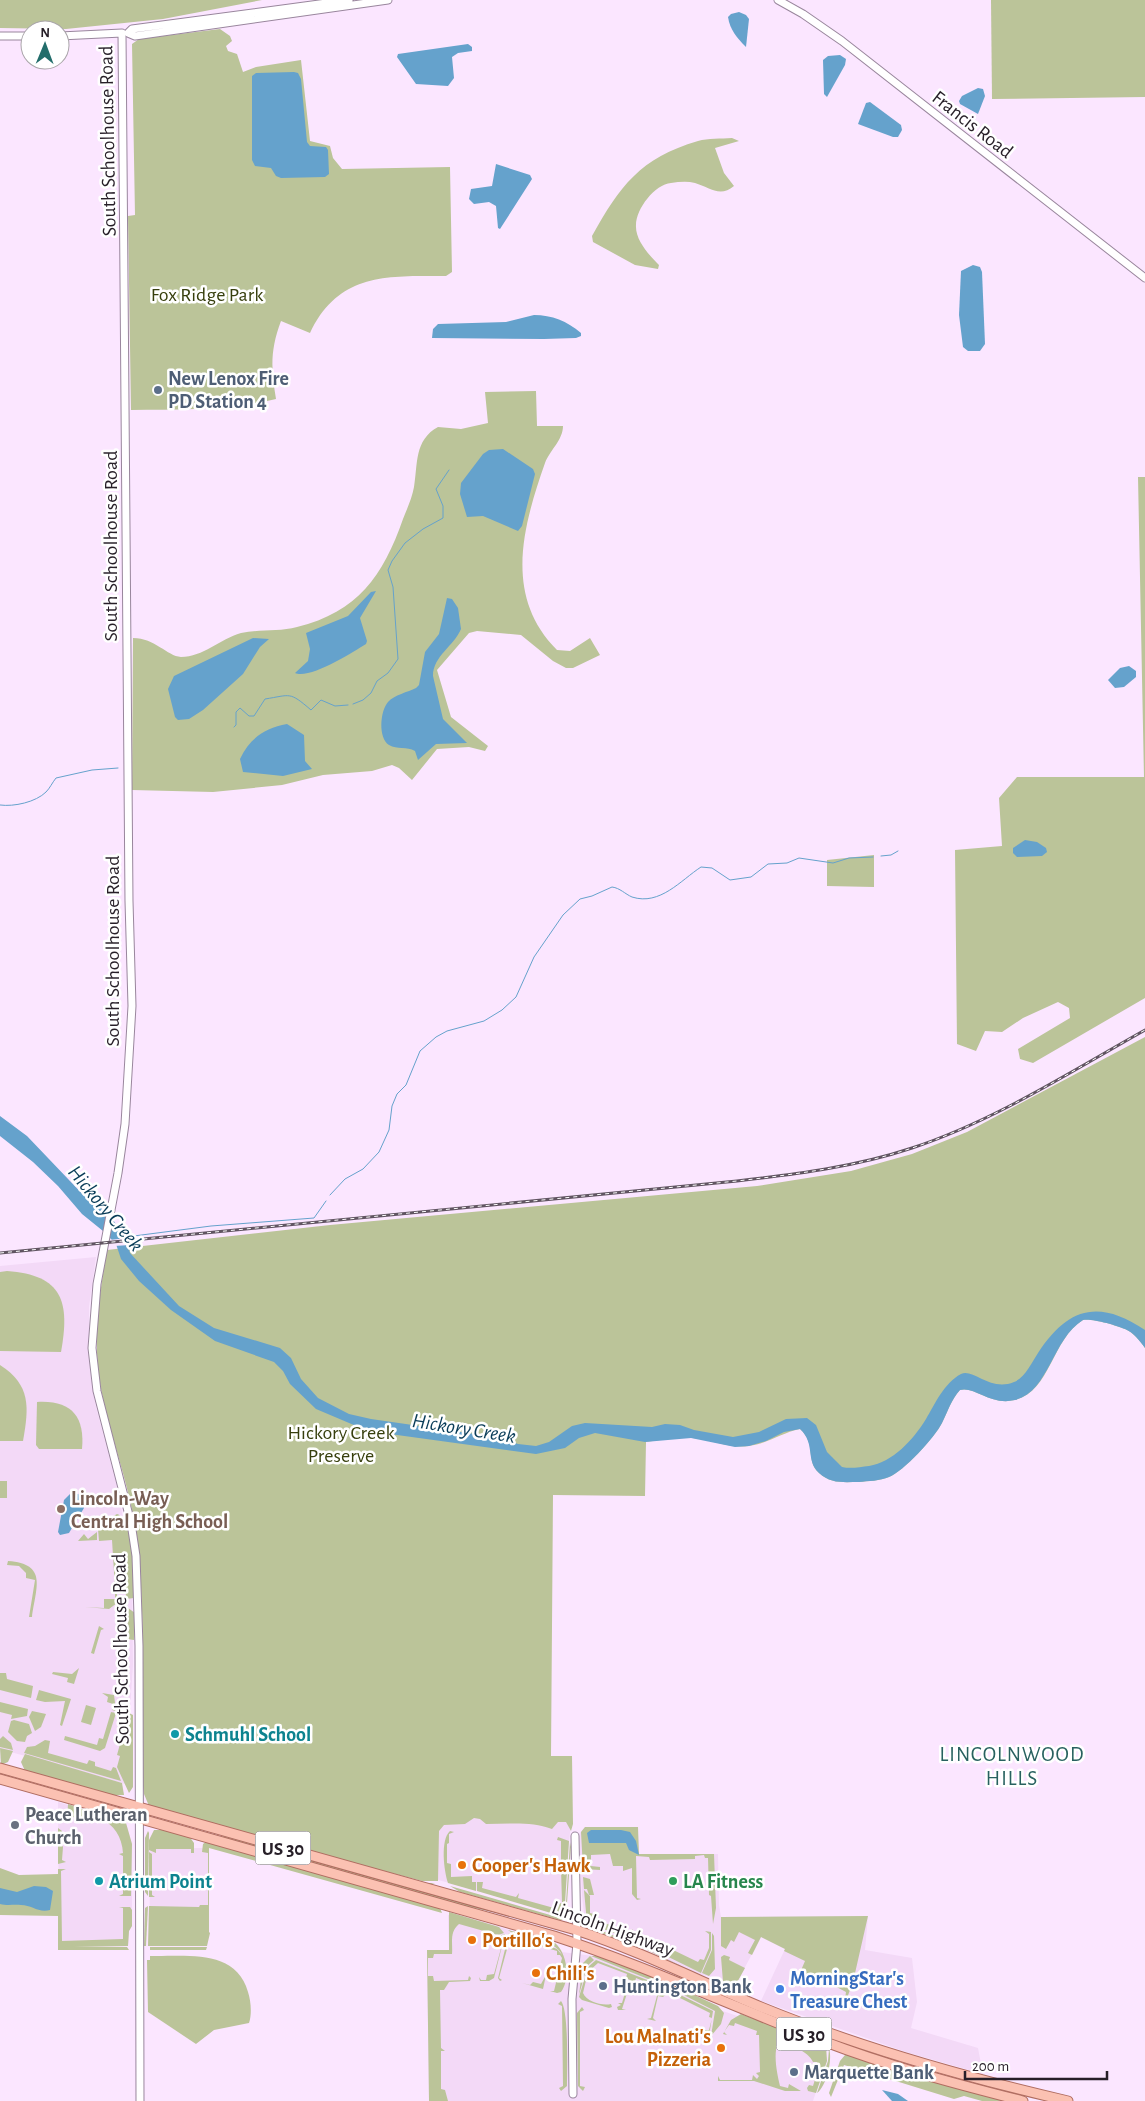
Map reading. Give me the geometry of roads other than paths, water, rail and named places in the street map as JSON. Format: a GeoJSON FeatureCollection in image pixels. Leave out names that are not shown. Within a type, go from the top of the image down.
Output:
{"type":"FeatureCollection","features":[{"type":"Feature","properties":{"kind":"main road","name":"US 30"},"geometry":{"type":"LineString","coordinates":[[0,1768],[139,1807]]}},
{"type":"Feature","properties":{"kind":"main road","name":"US 30"},"geometry":{"type":"LineString","coordinates":[[0,1779],[139,1817]]}},
{"type":"Feature","properties":{"kind":"main road","name":"Lincoln Highway"},"geometry":{"type":"LineString","coordinates":[[139,1807],[576,1930],[635,1951],[762,2007],[854,2041],[986,2082],[1068,2101]]}},
{"type":"Feature","properties":{"kind":"main road","name":"Lincoln Highway"},"geometry":{"type":"LineString","coordinates":[[139,1817],[576,1943],[611,1955],[825,2042],[952,2082],[1023,2101]]}},
{"type":"Feature","properties":{"kind":"street"},"geometry":{"type":"LineString","coordinates":[[349,0],[132,29],[128,33],[134,36],[388,0]]}},
{"type":"Feature","properties":{"kind":"street","name":"Francis Road"},"geometry":{"type":"LineString","coordinates":[[778,0],[803,14],[842,42],[1145,278]]}},
{"type":"Feature","properties":{"kind":"street","name":"South Schoolhouse Road"},"geometry":{"type":"LineString","coordinates":[[70,36],[122,33],[128,892],[132,1006],[125,1124],[94,1301],[92,1348],[97,1391],[130,1523],[136,1556],[139,1646],[140,2101]]}},
{"type":"Feature","properties":{"kind":"street"},"geometry":{"type":"LineString","coordinates":[[0,36],[20,36]]}},
{"type":"Feature","properties":{"kind":"street"},"geometry":{"type":"LineString","coordinates":[[572,2094],[572,1999],[576,1943],[575,1836]]}},
{"type":"Feature","properties":{"kind":"water"},"geometry":{"type":"Polygon","coordinates":[[[739,12],[746,15],[749,19],[746,47],[734,34],[728,17],[739,12]]]}},
{"type":"Feature","properties":{"kind":"water"},"geometry":{"type":"Polygon","coordinates":[[[468,44],[472,47],[472,51],[458,53],[452,57],[454,78],[448,86],[416,84],[397,57],[398,54],[468,44]]]}},
{"type":"Feature","properties":{"kind":"water"},"geometry":{"type":"Polygon","coordinates":[[[840,55],[846,59],[845,65],[827,97],[824,94],[823,60],[828,56],[840,55]]]}},
{"type":"Feature","properties":{"kind":"water"},"geometry":{"type":"Polygon","coordinates":[[[256,73],[298,73],[301,79],[307,142],[310,146],[326,147],[328,150],[329,174],[325,177],[281,178],[276,176],[271,168],[255,166],[252,160],[252,76],[256,73]]]}},
{"type":"Feature","properties":{"kind":"water"},"geometry":{"type":"Polygon","coordinates":[[[978,88],[983,89],[985,96],[978,114],[960,104],[959,101],[962,96],[978,88]]]}},
{"type":"Feature","properties":{"kind":"water"},"geometry":{"type":"Polygon","coordinates":[[[870,102],[901,125],[902,130],[898,137],[893,137],[858,124],[866,103],[870,102]]]}},
{"type":"Feature","properties":{"kind":"water"},"geometry":{"type":"Polygon","coordinates":[[[496,164],[530,175],[532,179],[500,229],[498,228],[496,206],[489,202],[474,204],[469,199],[471,189],[492,186],[496,164]]]}},
{"type":"Feature","properties":{"kind":"water"},"geometry":{"type":"Polygon","coordinates":[[[973,265],[980,267],[982,272],[985,344],[980,351],[968,351],[963,347],[959,315],[961,271],[973,265]]]}},
{"type":"Feature","properties":{"kind":"water"},"geometry":{"type":"Polygon","coordinates":[[[534,315],[547,316],[565,322],[581,333],[581,336],[576,338],[544,339],[432,338],[433,329],[438,324],[506,322],[534,315]]]}},
{"type":"Feature","properties":{"kind":"water"},"geometry":{"type":"Polygon","coordinates":[[[503,449],[533,469],[535,474],[522,526],[518,531],[483,516],[467,517],[460,494],[461,483],[483,454],[489,450],[503,449]]]}},
{"type":"Feature","properties":{"kind":"water"},"geometry":{"type":"Polygon","coordinates":[[[376,591],[360,618],[367,641],[366,644],[342,659],[320,669],[310,673],[295,673],[308,661],[310,649],[306,633],[348,616],[371,592],[376,591]]]}},
{"type":"Feature","properties":{"kind":"water"},"geometry":{"type":"Polygon","coordinates":[[[447,598],[452,599],[458,608],[461,629],[436,663],[433,676],[443,719],[467,743],[436,744],[418,760],[415,751],[395,747],[385,742],[381,724],[383,712],[388,702],[419,685],[425,652],[439,634],[447,598]]]}},
{"type":"Feature","properties":{"kind":"water"},"geometry":{"type":"Polygon","coordinates":[[[253,638],[269,639],[260,647],[243,674],[203,710],[189,719],[178,720],[175,717],[168,689],[174,676],[253,638]]]}},
{"type":"Feature","properties":{"kind":"water"},"geometry":{"type":"Polygon","coordinates":[[[1129,666],[1136,671],[1136,677],[1124,687],[1115,688],[1108,680],[1120,668],[1129,666]]]}},
{"type":"Feature","properties":{"kind":"water"},"geometry":{"type":"Polygon","coordinates":[[[287,724],[304,735],[305,761],[312,769],[283,776],[243,772],[240,759],[248,745],[265,731],[287,724]]]}},
{"type":"Feature","properties":{"kind":"water"},"geometry":{"type":"Polygon","coordinates":[[[1025,840],[1037,842],[1046,848],[1047,852],[1042,856],[1017,857],[1013,853],[1013,848],[1025,840]]]}},
{"type":"Feature","properties":{"kind":"water"},"geometry":{"type":"Polygon","coordinates":[[[0,1116],[27,1136],[90,1202],[106,1211],[126,1237],[130,1253],[179,1306],[214,1328],[280,1348],[291,1358],[301,1379],[318,1398],[349,1414],[371,1419],[503,1438],[518,1444],[536,1446],[549,1442],[572,1426],[585,1423],[652,1427],[665,1424],[680,1425],[694,1430],[733,1437],[759,1432],[786,1419],[807,1418],[816,1425],[827,1452],[842,1467],[856,1468],[878,1464],[902,1449],[921,1427],[945,1388],[961,1374],[971,1374],[997,1384],[1018,1380],[1028,1369],[1049,1338],[1073,1317],[1099,1312],[1113,1314],[1128,1320],[1145,1330],[1145,1348],[1134,1334],[1128,1330],[1097,1321],[1083,1320],[1064,1339],[1036,1387],[1026,1395],[1015,1400],[1006,1401],[971,1391],[960,1390],[933,1437],[918,1453],[895,1474],[874,1481],[842,1482],[824,1477],[812,1463],[808,1440],[800,1429],[784,1432],[766,1441],[749,1446],[735,1447],[691,1438],[645,1442],[595,1433],[579,1438],[565,1448],[536,1454],[368,1431],[316,1409],[290,1384],[283,1371],[274,1362],[215,1341],[171,1310],[139,1281],[121,1259],[116,1244],[82,1214],[58,1186],[33,1162],[0,1136],[0,1116]]]}},
{"type":"Feature","properties":{"kind":"water"},"geometry":{"type":"Polygon","coordinates":[[[71,1493],[78,1494],[85,1500],[84,1508],[69,1533],[60,1535],[58,1532],[64,1500],[71,1493]]]}},
{"type":"Feature","properties":{"kind":"water"},"geometry":{"type":"Polygon","coordinates":[[[591,1830],[621,1830],[630,1832],[636,1841],[639,1855],[629,1850],[626,1843],[589,1843],[587,1833],[591,1830]]]}},
{"type":"Feature","properties":{"kind":"water"},"geometry":{"type":"Polygon","coordinates":[[[34,1886],[46,1887],[53,1891],[50,1910],[46,1911],[25,1905],[0,1904],[0,1888],[17,1892],[34,1886]]]}},
{"type":"Feature","properties":{"kind":"water"},"geometry":{"type":"Polygon","coordinates":[[[882,2090],[898,2094],[908,2101],[892,2101],[882,2090]]]}},
{"type":"Feature","properties":{"kind":"waterway"},"geometry":{"type":"LineString","coordinates":[[353,704],[363,700],[371,693],[377,681],[388,673],[398,659],[393,587],[388,570],[405,543],[423,529],[443,518],[443,506],[436,489],[449,470]]}},
{"type":"Feature","properties":{"kind":"waterway"},"geometry":{"type":"LineString","coordinates":[[234,727],[236,725],[236,712],[240,708],[249,716],[254,716],[265,699],[280,696],[294,697],[311,710],[321,700],[335,706],[348,705]]}},
{"type":"Feature","properties":{"kind":"waterway"},"geometry":{"type":"LineString","coordinates":[[0,805],[18,804],[37,799],[46,792],[56,778],[92,770],[118,768]]}},
{"type":"Feature","properties":{"kind":"waterway"},"geometry":{"type":"LineString","coordinates":[[881,856],[891,855],[898,851]]}},
{"type":"Feature","properties":{"kind":"waterway"},"geometry":{"type":"LineString","coordinates":[[330,1195],[345,1179],[363,1169],[379,1152],[389,1130],[392,1106],[397,1094],[406,1085],[420,1051],[436,1037],[447,1031],[484,1021],[502,1010],[516,997],[534,957],[563,915],[580,899],[612,887],[632,897],[652,898],[670,890],[701,867],[712,868],[730,880],[751,877],[768,864],[787,863],[799,858],[833,863],[849,858],[873,857]]}},
{"type":"Feature","properties":{"kind":"waterway","name":"Hickory Creek"},"geometry":{"type":"LineString","coordinates":[[126,1237],[211,1226],[314,1218],[326,1201]]}},
{"type":"Feature","properties":{"kind":"railway"},"geometry":{"type":"LineString","coordinates":[[0,1253],[737,1181],[847,1165],[891,1155],[972,1124],[1031,1095],[1145,1030]]}},
{"type":"Feature","properties":{"kind":"place","name":"New Lenox Fire PD Station 4"},"geometry":{"type":"Point","coordinates":[158,390]}},
{"type":"Feature","properties":{"kind":"place","name":"Lincoln-Way Central High School"},"geometry":{"type":"Point","coordinates":[61,1509]}},
{"type":"Feature","properties":{"kind":"place","name":"Schmuhl School"},"geometry":{"type":"Point","coordinates":[175,1734]}},
{"type":"Feature","properties":{"kind":"place","name":"Peace Lutheran Church"},"geometry":{"type":"Point","coordinates":[15,1825]}},
{"type":"Feature","properties":{"kind":"place","name":"Cooper's Hawk"},"geometry":{"type":"Point","coordinates":[462,1865]}},
{"type":"Feature","properties":{"kind":"place","name":"Atrium Point"},"geometry":{"type":"Point","coordinates":[99,1881]}},
{"type":"Feature","properties":{"kind":"place","name":"LA Fitness"},"geometry":{"type":"Point","coordinates":[673,1881]}},
{"type":"Feature","properties":{"kind":"place","name":"Portillo's"},"geometry":{"type":"Point","coordinates":[472,1940]}},
{"type":"Feature","properties":{"kind":"place","name":"Chili's"},"geometry":{"type":"Point","coordinates":[536,1973]}},
{"type":"Feature","properties":{"kind":"place","name":"Huntington Bank"},"geometry":{"type":"Point","coordinates":[603,1986]}},
{"type":"Feature","properties":{"kind":"place","name":"MorningStar's Treasure Chest"},"geometry":{"type":"Point","coordinates":[780,1989]}},
{"type":"Feature","properties":{"kind":"place","name":"Lou Malnati's Pizzeria"},"geometry":{"type":"Point","coordinates":[721,2048]}},
{"type":"Feature","properties":{"kind":"place","name":"Marquette Bank"},"geometry":{"type":"Point","coordinates":[794,2072]}},
{"type":"Feature","properties":{"kind":"district","name":"LINCOLNWOOD HILLS"},"geometry":{"type":"Point","coordinates":[1012,1766]}},
{"type":"Feature","properties":{"kind":"park label","name":"Fox Ridge Park"},"geometry":{"type":"Point","coordinates":[207,294]}},
{"type":"Feature","properties":{"kind":"park label","name":"Hickory Creek Preserve"},"geometry":{"type":"Point","coordinates":[341,1444]}}]}
